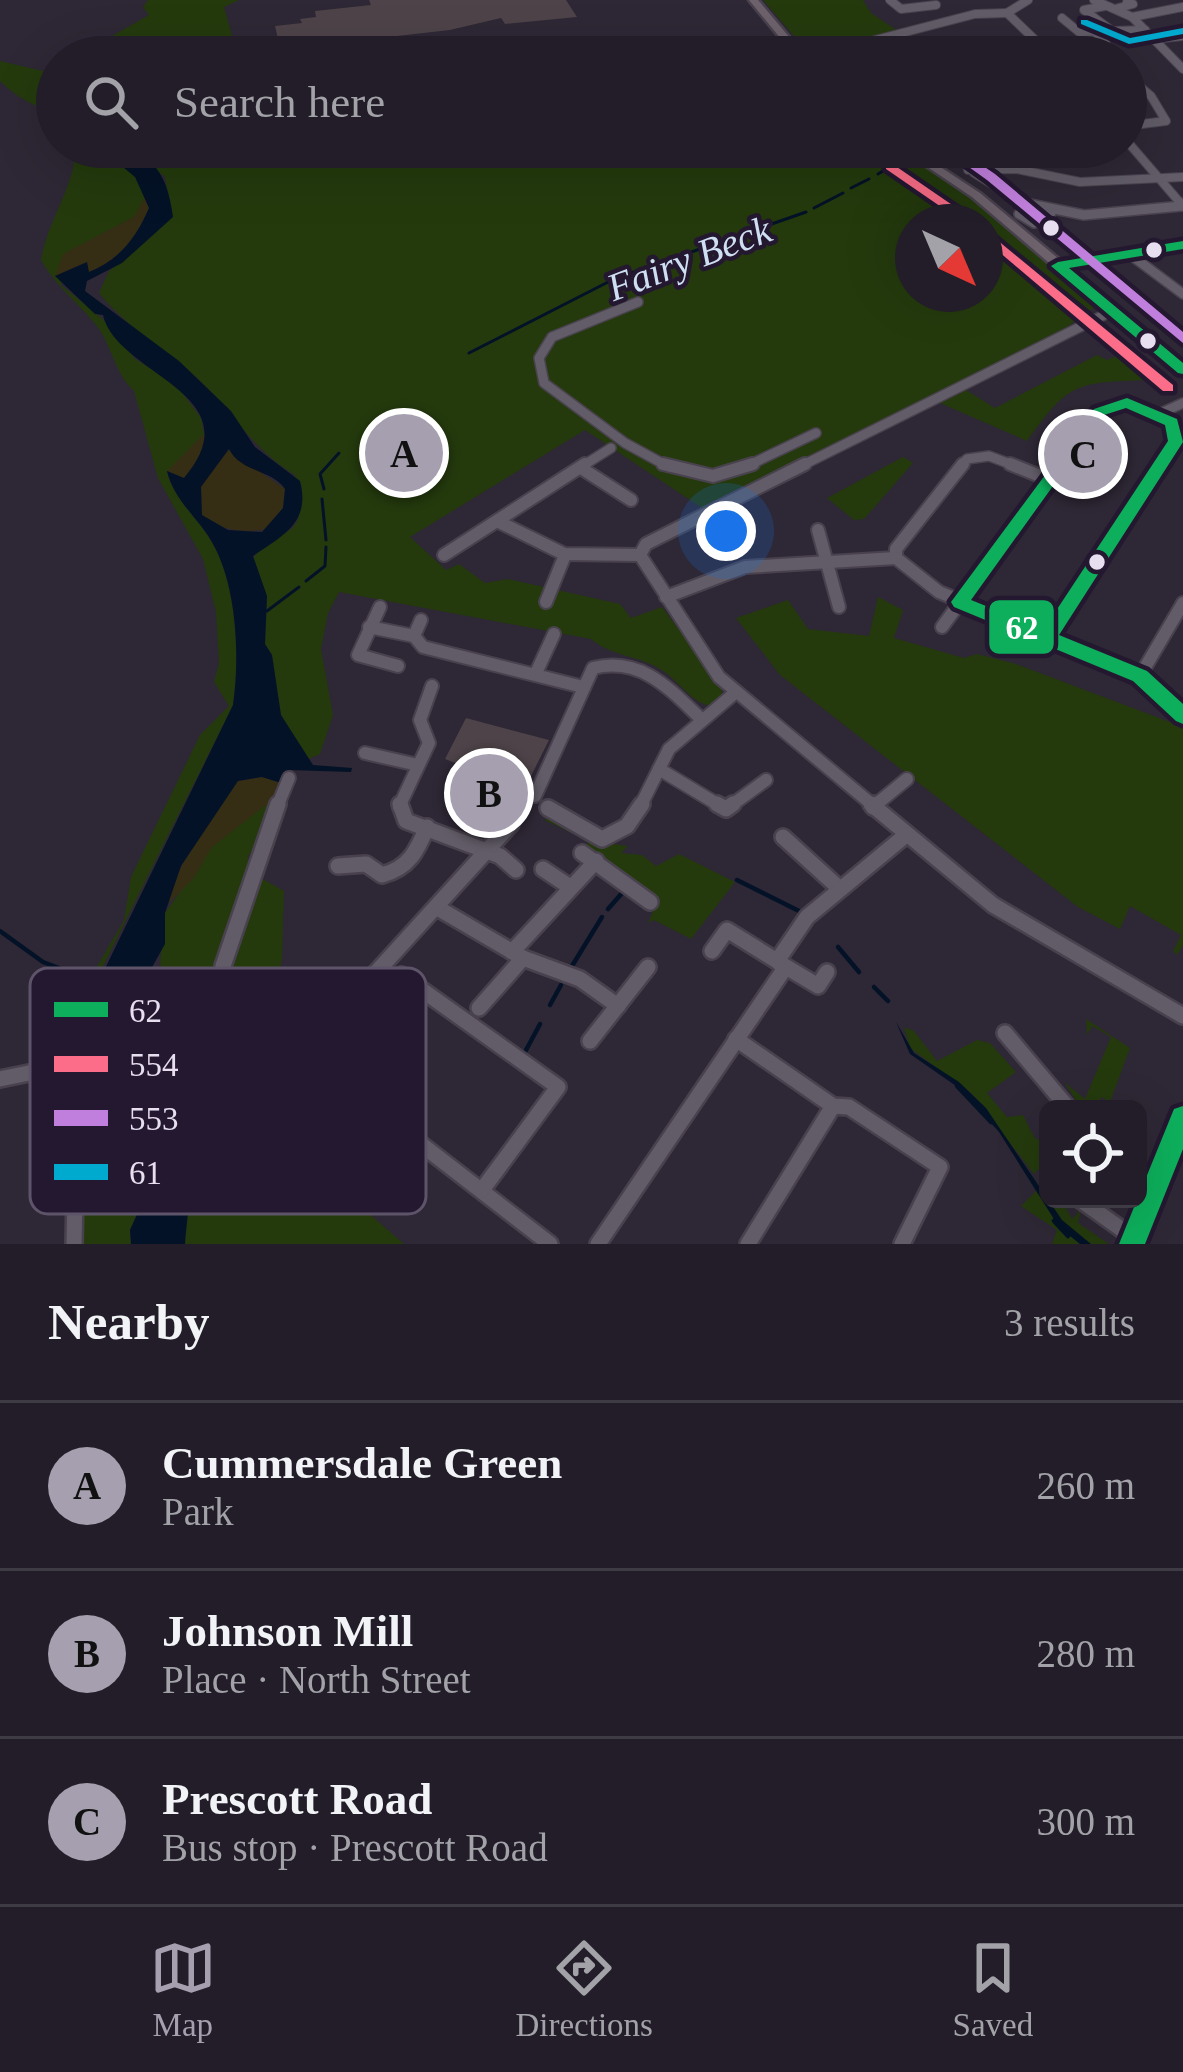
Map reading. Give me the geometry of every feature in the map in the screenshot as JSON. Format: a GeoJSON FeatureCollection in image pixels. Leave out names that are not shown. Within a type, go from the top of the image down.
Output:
{"type":"FeatureCollection","features":[{"type":"Feature","properties":{"kind":"main road"},"geometry":{"type":"LineString","coordinates":[[753,0],[783,36]]}},
{"type":"Feature","properties":{"kind":"main road"},"geometry":{"type":"LineString","coordinates":[[935,168],[976,195],[1108,313],[1183,370]]}},
{"type":"Feature","properties":{"kind":"street"},"geometry":{"type":"LineString","coordinates":[[890,0],[901,9],[932,2],[959,18]]}},
{"type":"Feature","properties":{"kind":"street"},"geometry":{"type":"LineString","coordinates":[[890,36],[959,18],[1007,13],[1028,0]]}},
{"type":"Feature","properties":{"kind":"street"},"geometry":{"type":"LineString","coordinates":[[1094,0],[1132,17],[1181,64]]}},
{"type":"Feature","properties":{"kind":"street"},"geometry":{"type":"LineString","coordinates":[[1157,0],[1180,8]]}},
{"type":"Feature","properties":{"kind":"street"},"geometry":{"type":"LineString","coordinates":[[1113,32],[1084,10],[1133,4],[1127,2]]}},
{"type":"Feature","properties":{"kind":"street"},"geometry":{"type":"LineString","coordinates":[[1132,17],[1180,8]]}},
{"type":"Feature","properties":{"kind":"street"},"geometry":{"type":"LineString","coordinates":[[1007,13],[1031,36]]}},
{"type":"Feature","properties":{"kind":"street"},"geometry":{"type":"LineString","coordinates":[[1062,18],[1079,32],[1145,30]]}},
{"type":"Feature","properties":{"kind":"street"},"geometry":{"type":"LineString","coordinates":[[1154,39],[1183,36]]}},
{"type":"Feature","properties":{"kind":"street"},"geometry":{"type":"LineString","coordinates":[[1147,93],[1166,121],[1147,123]]}},
{"type":"Feature","properties":{"kind":"street"},"geometry":{"type":"LineString","coordinates":[[1147,168],[1182,206]]}},
{"type":"Feature","properties":{"kind":"street"},"geometry":{"type":"LineString","coordinates":[[968,170],[1016,169],[1080,182],[1183,177]]}},
{"type":"Feature","properties":{"kind":"street"},"geometry":{"type":"LineString","coordinates":[[968,170],[1001,196],[1026,206],[1019,214],[1034,223],[1051,213],[1106,216],[1182,206]]}},
{"type":"Feature","properties":{"kind":"street"},"geometry":{"type":"LineString","coordinates":[[1058,266],[1183,245]]}},
{"type":"Feature","properties":{"kind":"street"},"geometry":{"type":"LineString","coordinates":[[1128,253],[1183,294]]}},
{"type":"Feature","properties":{"kind":"street"},"geometry":{"type":"LineString","coordinates":[[638,302],[552,338],[539,358],[544,383],[658,462],[693,476],[736,470],[816,433]]}},
{"type":"Feature","properties":{"kind":"street"},"geometry":{"type":"LineString","coordinates":[[640,555],[646,544],[1108,313]]}},
{"type":"Feature","properties":{"kind":"street"},"geometry":{"type":"LineString","coordinates":[[942,628],[1103,408],[1130,403],[1161,413],[1177,429],[1176,441],[1047,639]]}},
{"type":"Feature","properties":{"kind":"street"},"geometry":{"type":"LineString","coordinates":[[1161,413],[1183,403]]}},
{"type":"Feature","properties":{"kind":"street"},"geometry":{"type":"LineString","coordinates":[[444,555],[611,448]]}},
{"type":"Feature","properties":{"kind":"street"},"geometry":{"type":"LineString","coordinates":[[1050,480],[988,456],[967,459],[896,549],[896,558],[916,579],[961,602],[1140,676],[1183,716]]}},
{"type":"Feature","properties":{"kind":"street"},"geometry":{"type":"LineString","coordinates":[[581,468],[631,500]]}},
{"type":"Feature","properties":{"kind":"street"},"geometry":{"type":"LineString","coordinates":[[496,521],[531,546],[566,555],[599,560],[640,555]]}},
{"type":"Feature","properties":{"kind":"street"},"geometry":{"type":"LineString","coordinates":[[818,530],[838,607]]}},
{"type":"Feature","properties":{"kind":"street"},"geometry":{"type":"LineString","coordinates":[[546,602],[566,555]]}},
{"type":"Feature","properties":{"kind":"street"},"geometry":{"type":"LineString","coordinates":[[640,555],[719,676],[736,692],[993,905],[1183,1016]]}},
{"type":"Feature","properties":{"kind":"street"},"geometry":{"type":"LineString","coordinates":[[666,597],[745,567],[896,558]]}},
{"type":"Feature","properties":{"kind":"street"},"geometry":{"type":"LineString","coordinates":[[1140,676],[1183,603]]}},
{"type":"Feature","properties":{"kind":"street"},"geometry":{"type":"LineString","coordinates":[[380,608],[358,655],[398,666]]}},
{"type":"Feature","properties":{"kind":"street"},"geometry":{"type":"LineString","coordinates":[[414,636],[422,620]]}},
{"type":"Feature","properties":{"kind":"street"},"geometry":{"type":"LineString","coordinates":[[369,627],[414,636],[423,647],[583,687]]}},
{"type":"Feature","properties":{"kind":"street"},"geometry":{"type":"LineString","coordinates":[[1168,630],[1183,636]]}},
{"type":"Feature","properties":{"kind":"street"},"geometry":{"type":"LineString","coordinates":[[536,673],[554,634]]}},
{"type":"Feature","properties":{"kind":"street"},"geometry":{"type":"LineString","coordinates":[[535,796],[593,668],[607,662],[637,667],[659,679],[702,720]]}},
{"type":"Feature","properties":{"kind":"street"},"geometry":{"type":"LineString","coordinates":[[432,686],[420,719],[429,742],[399,806],[406,820],[500,856],[516,870]]}},
{"type":"Feature","properties":{"kind":"street"},"geometry":{"type":"LineString","coordinates":[[548,808],[608,839],[643,806],[668,750],[736,692]]}},
{"type":"Feature","properties":{"kind":"street"},"geometry":{"type":"LineString","coordinates":[[365,752],[418,765]]}},
{"type":"Feature","properties":{"kind":"street"},"geometry":{"type":"LineString","coordinates":[[659,770],[726,809],[766,780]]}},
{"type":"Feature","properties":{"kind":"street"},"geometry":{"type":"LineString","coordinates":[[222,968],[226,945],[260,869],[269,817],[289,778]]}},
{"type":"Feature","properties":{"kind":"street"},"geometry":{"type":"LineString","coordinates":[[873,807],[908,779]]}},
{"type":"Feature","properties":{"kind":"street"},"geometry":{"type":"LineString","coordinates":[[380,968],[511,824]]}},
{"type":"Feature","properties":{"kind":"street"},"geometry":{"type":"LineString","coordinates":[[338,866],[366,864],[382,875],[401,872],[428,827]]}},
{"type":"Feature","properties":{"kind":"street"},"geometry":{"type":"LineString","coordinates":[[598,1244],[736,1039],[807,917],[906,835]]}},
{"type":"Feature","properties":{"kind":"street"},"geometry":{"type":"LineString","coordinates":[[783,837],[840,889]]}},
{"type":"Feature","properties":{"kind":"street"},"geometry":{"type":"LineString","coordinates":[[479,1008],[589,857],[650,902]]}},
{"type":"Feature","properties":{"kind":"street"},"geometry":{"type":"LineString","coordinates":[[543,869],[570,886]]}},
{"type":"Feature","properties":{"kind":"street"},"geometry":{"type":"LineString","coordinates":[[436,907],[518,955],[580,979],[618,1006]]}},
{"type":"Feature","properties":{"kind":"street"},"geometry":{"type":"LineString","coordinates":[[712,951],[727,930],[818,986],[827,972]]}},
{"type":"Feature","properties":{"kind":"street"},"geometry":{"type":"LineString","coordinates":[[590,1041],[648,968]]}},
{"type":"Feature","properties":{"kind":"street"},"geometry":{"type":"LineString","coordinates":[[426,993],[558,1088],[482,1190]]}},
{"type":"Feature","properties":{"kind":"street"},"geometry":{"type":"LineString","coordinates":[[1005,1033],[1061,1100]]}},
{"type":"Feature","properties":{"kind":"street"},"geometry":{"type":"LineString","coordinates":[[736,1039],[833,1106],[849,1107],[940,1166],[902,1244]]}},
{"type":"Feature","properties":{"kind":"street"},"geometry":{"type":"LineString","coordinates":[[0,1079],[30,1073]]}},
{"type":"Feature","properties":{"kind":"street"},"geometry":{"type":"LineString","coordinates":[[748,1244],[833,1106]]}},
{"type":"Feature","properties":{"kind":"street"},"geometry":{"type":"LineString","coordinates":[[1091,1208],[1133,1241],[1178,1148],[1183,1118]]}},
{"type":"Feature","properties":{"kind":"street"},"geometry":{"type":"LineString","coordinates":[[426,1147],[550,1244]]}},
{"type":"Feature","properties":{"kind":"street"},"geometry":{"type":"LineString","coordinates":[[74,1244],[75,1214]]}},
{"type":"Feature","properties":{"kind":"green space"},"geometry":{"type":"Polygon","coordinates":[[[148,0],[239,0],[224,7],[232,36],[112,36],[149,15],[143,7],[148,0]]]}},
{"type":"Feature","properties":{"kind":"green space"},"geometry":{"type":"Polygon","coordinates":[[[763,0],[863,0],[871,13],[898,31],[879,36],[794,36],[763,0]]]}},
{"type":"Feature","properties":{"kind":"green space"},"geometry":{"type":"Polygon","coordinates":[[[0,61],[36,69],[36,105],[13,92],[0,81],[0,61]]]}},
{"type":"Feature","properties":{"kind":"green space"},"geometry":{"type":"Polygon","coordinates":[[[72,168],[128,168],[142,189],[146,201],[134,217],[64,254],[61,285],[106,322],[135,359],[175,383],[201,418],[204,434],[167,472],[221,561],[232,601],[236,644],[233,705],[103,968],[96,968],[124,920],[131,877],[200,735],[229,706],[214,682],[219,663],[216,612],[203,559],[158,478],[134,391],[96,325],[53,278],[41,260],[72,168]]]}},
{"type":"Feature","properties":{"kind":"green space"},"geometry":{"type":"Polygon","coordinates":[[[154,168],[925,168],[978,204],[895,204],[895,312],[1003,312],[1003,222],[1096,306],[1067,327],[705,510],[585,430],[410,537],[446,570],[459,564],[485,583],[508,579],[620,604],[631,618],[662,607],[722,687],[722,695],[711,706],[697,701],[654,666],[591,639],[339,592],[328,613],[321,649],[333,715],[320,754],[306,760],[281,715],[272,655],[265,644],[267,596],[252,560],[296,523],[295,475],[254,442],[196,377],[99,293],[109,271],[172,217],[165,177],[154,168]]]}},
{"type":"Feature","properties":{"kind":"green space"},"geometry":{"type":"Polygon","coordinates":[[[1097,355],[1107,360],[1116,356],[1148,380],[1077,389],[1054,407],[1027,441],[940,403],[966,390],[995,408],[1097,355]]]}},
{"type":"Feature","properties":{"kind":"green space"},"geometry":{"type":"Polygon","coordinates":[[[903,457],[913,463],[864,519],[854,520],[827,498],[903,457]]]}},
{"type":"Feature","properties":{"kind":"green space"},"geometry":{"type":"Polygon","coordinates":[[[878,597],[903,610],[894,638],[964,658],[977,654],[1016,664],[1183,727],[1183,945],[1177,955],[1173,951],[1181,935],[1130,906],[1120,929],[1078,907],[780,675],[736,618],[788,600],[808,629],[869,636],[878,597]]]}},
{"type":"Feature","properties":{"kind":"green space"},"geometry":{"type":"Polygon","coordinates":[[[275,798],[261,821],[266,835],[248,856],[248,871],[284,891],[280,968],[162,968],[165,913],[212,847],[275,798]]]}},
{"type":"Feature","properties":{"kind":"green space"},"geometry":{"type":"Polygon","coordinates":[[[554,816],[597,842],[628,846],[621,853],[642,855],[656,866],[679,854],[735,882],[691,939],[654,920],[648,923],[657,902],[615,870],[618,867],[585,847],[589,841],[544,820],[554,816]]]}},
{"type":"Feature","properties":{"kind":"green space"},"geometry":{"type":"Polygon","coordinates":[[[1086,1019],[1130,1048],[1111,1100],[1076,1100],[1064,1082],[1085,1099],[1111,1037],[1092,1026],[1087,1035],[1086,1019]]]}},
{"type":"Feature","properties":{"kind":"green space"},"geometry":{"type":"Polygon","coordinates":[[[904,1027],[914,1031],[937,1061],[977,1040],[990,1043],[1016,1072],[987,1093],[1007,1117],[1023,1115],[1039,1140],[1039,1169],[1034,1174],[971,1093],[910,1048],[904,1027]]]}},
{"type":"Feature","properties":{"kind":"green space"},"geometry":{"type":"Polygon","coordinates":[[[1039,1188],[1039,1208],[1066,1208],[1072,1219],[1081,1210],[1078,1223],[1109,1244],[1052,1244],[1057,1230],[1021,1206],[1039,1188]]]}},
{"type":"Feature","properties":{"kind":"green space"},"geometry":{"type":"Polygon","coordinates":[[[80,1214],[137,1214],[130,1230],[131,1244],[79,1244],[80,1214]]]}},
{"type":"Feature","properties":{"kind":"green space"},"geometry":{"type":"Polygon","coordinates":[[[186,1214],[370,1214],[404,1244],[185,1244],[186,1214]]]}},
{"type":"Feature","properties":{"kind":"sand"},"geometry":{"type":"Polygon","coordinates":[[[146,195],[149,208],[119,254],[90,272],[80,265],[55,276],[63,254],[134,217],[146,195]]]}},
{"type":"Feature","properties":{"kind":"sand"},"geometry":{"type":"Polygon","coordinates":[[[204,434],[285,489],[283,508],[267,529],[233,530],[209,520],[202,515],[201,487],[167,471],[204,434]]]}},
{"type":"Feature","properties":{"kind":"sand"},"geometry":{"type":"Polygon","coordinates":[[[262,777],[281,783],[275,798],[212,847],[193,879],[169,903],[187,857],[229,793],[238,781],[262,777]]]}},
{"type":"Feature","properties":{"kind":"water"},"geometry":{"type":"Polygon","coordinates":[[[124,168],[155,168],[166,186],[173,217],[122,263],[87,281],[85,291],[179,361],[231,411],[255,447],[300,481],[298,518],[284,535],[253,556],[267,596],[265,644],[272,655],[281,715],[313,765],[352,768],[351,772],[289,770],[281,783],[262,777],[238,781],[181,866],[165,913],[165,944],[152,968],[105,968],[233,705],[236,666],[235,623],[221,561],[167,471],[184,478],[202,449],[204,425],[194,405],[132,354],[113,336],[103,315],[95,314],[55,276],[87,262],[89,272],[110,261],[126,246],[149,208],[135,177],[124,168]],[[229,449],[201,487],[202,515],[228,530],[262,532],[283,508],[285,489],[229,449]]]}},
{"type":"Feature","properties":{"kind":"water"},"geometry":{"type":"Polygon","coordinates":[[[896,1022],[914,1053],[959,1082],[986,1108],[1039,1186],[1039,1195],[999,1132],[959,1088],[910,1054],[896,1022]]]}},
{"type":"Feature","properties":{"kind":"water"},"geometry":{"type":"Polygon","coordinates":[[[1047,1208],[1054,1208],[1091,1244],[1080,1244],[1059,1227],[1047,1208]]]}},
{"type":"Feature","properties":{"kind":"water"},"geometry":{"type":"Polygon","coordinates":[[[137,1214],[188,1214],[185,1244],[131,1244],[130,1230],[137,1214]]]}},
{"type":"Feature","properties":{"kind":"building"},"geometry":{"type":"Polygon","coordinates":[[[369,0],[566,0],[577,17],[505,24],[501,18],[397,36],[277,36],[275,26],[302,23],[300,19],[316,17],[315,11],[371,5],[369,0]]]}},
{"type":"Feature","properties":{"kind":"building"},"geometry":{"type":"Polygon","coordinates":[[[466,718],[549,740],[515,808],[469,797],[465,807],[453,803],[468,768],[445,759],[466,718]]]}},
{"type":"Feature","properties":{"kind":"waterway","name":"Fairy Beck"},"geometry":{"type":"LineString","coordinates":[[878,174],[888,168]]}},
{"type":"Feature","properties":{"kind":"waterway","name":"Fairy Beck"},"geometry":{"type":"LineString","coordinates":[[851,188],[869,179]]}},
{"type":"Feature","properties":{"kind":"waterway","name":"Fairy Beck"},"geometry":{"type":"LineString","coordinates":[[814,208],[843,193]]}},
{"type":"Feature","properties":{"kind":"waterway","name":"Fairy Beck"},"geometry":{"type":"LineString","coordinates":[[469,353],[614,279],[806,212]]}},
{"type":"Feature","properties":{"kind":"waterway","name":"Fairy Beck"},"geometry":{"type":"LineString","coordinates":[[324,489],[320,474],[339,453]]}},
{"type":"Feature","properties":{"kind":"waterway","name":"Fairy Beck"},"geometry":{"type":"LineString","coordinates":[[322,499],[326,540]]}},
{"type":"Feature","properties":{"kind":"waterway","name":"Fairy Beck"},"geometry":{"type":"LineString","coordinates":[[306,581],[325,566],[326,547]]}},
{"type":"Feature","properties":{"kind":"waterway","name":"Fairy Beck"},"geometry":{"type":"LineString","coordinates":[[267,611],[299,587]]}},
{"type":"Feature","properties":{"kind":"waterway"},"geometry":{"type":"LineString","coordinates":[[737,880],[801,912]]}},
{"type":"Feature","properties":{"kind":"waterway"},"geometry":{"type":"LineString","coordinates":[[608,909],[623,892]]}},
{"type":"Feature","properties":{"kind":"waterway"},"geometry":{"type":"LineString","coordinates":[[572,966],[602,917]]}},
{"type":"Feature","properties":{"kind":"waterway"},"geometry":{"type":"LineString","coordinates":[[0,931],[59,968]]}},
{"type":"Feature","properties":{"kind":"waterway"},"geometry":{"type":"LineString","coordinates":[[838,947],[859,972]]}},
{"type":"Feature","properties":{"kind":"waterway"},"geometry":{"type":"LineString","coordinates":[[550,1005],[561,985]]}},
{"type":"Feature","properties":{"kind":"waterway"},"geometry":{"type":"LineString","coordinates":[[874,987],[888,1001]]}},
{"type":"Feature","properties":{"kind":"waterway"},"geometry":{"type":"LineString","coordinates":[[525,1052],[540,1024]]}},
{"type":"Feature","properties":{"kind":"waterway"},"geometry":{"type":"LineString","coordinates":[[957,1086],[991,1122]]}},
{"type":"Feature","properties":{"kind":"waterway"},"geometry":{"type":"LineString","coordinates":[[1054,1221],[1068,1236]]}},
{"type":"Feature","properties":{"kind":"transit line","name":"61"},"geometry":{"type":"LineString","coordinates":[[1084,22],[1117,36]]}},
{"type":"Feature","properties":{"kind":"transit line","name":"61"},"geometry":{"type":"LineString","coordinates":[[1147,38],[1183,31]]}},
{"type":"Feature","properties":{"kind":"transit line","name":"554"},"geometry":{"type":"LineString","coordinates":[[891,168],[944,204]]}},
{"type":"Feature","properties":{"kind":"transit line","name":"553"},"geometry":{"type":"LineString","coordinates":[[978,168],[1183,339]]}},
{"type":"Feature","properties":{"kind":"transit line","name":"62"},"geometry":{"type":"LineString","coordinates":[[1058,266],[1183,245]]}},
{"type":"Feature","properties":{"kind":"transit line","name":"554"},"geometry":{"type":"LineString","coordinates":[[1003,249],[1168,388]]}},
{"type":"Feature","properties":{"kind":"transit line","name":"62"},"geometry":{"type":"LineString","coordinates":[[1058,266],[1183,370]]}},
{"type":"Feature","properties":{"kind":"transit line","name":"62"},"geometry":{"type":"LineString","coordinates":[[1127,403],[1172,422],[1176,441],[1048,638],[960,602],[1099,412],[1127,403]]}},
{"type":"Feature","properties":{"kind":"transit line","name":"62"},"geometry":{"type":"LineString","coordinates":[[1048,638],[1140,676],[1183,716]]}},
{"type":"Feature","properties":{"kind":"transit line","name":"62"},"geometry":{"type":"LineString","coordinates":[[1132,1244],[1183,1118]]}},
{"type":"Feature","properties":{"kind":"place","name":"Cummersdale Green"},"geometry":{"type":"Point","coordinates":[404,453]}},
{"type":"Feature","properties":{"kind":"place","name":"Prescott Road"},"geometry":{"type":"Point","coordinates":[1083,454]}},
{"type":"Feature","properties":{"kind":"place","name":"Johnson Mill"},"geometry":{"type":"Point","coordinates":[489,793]}}]}
